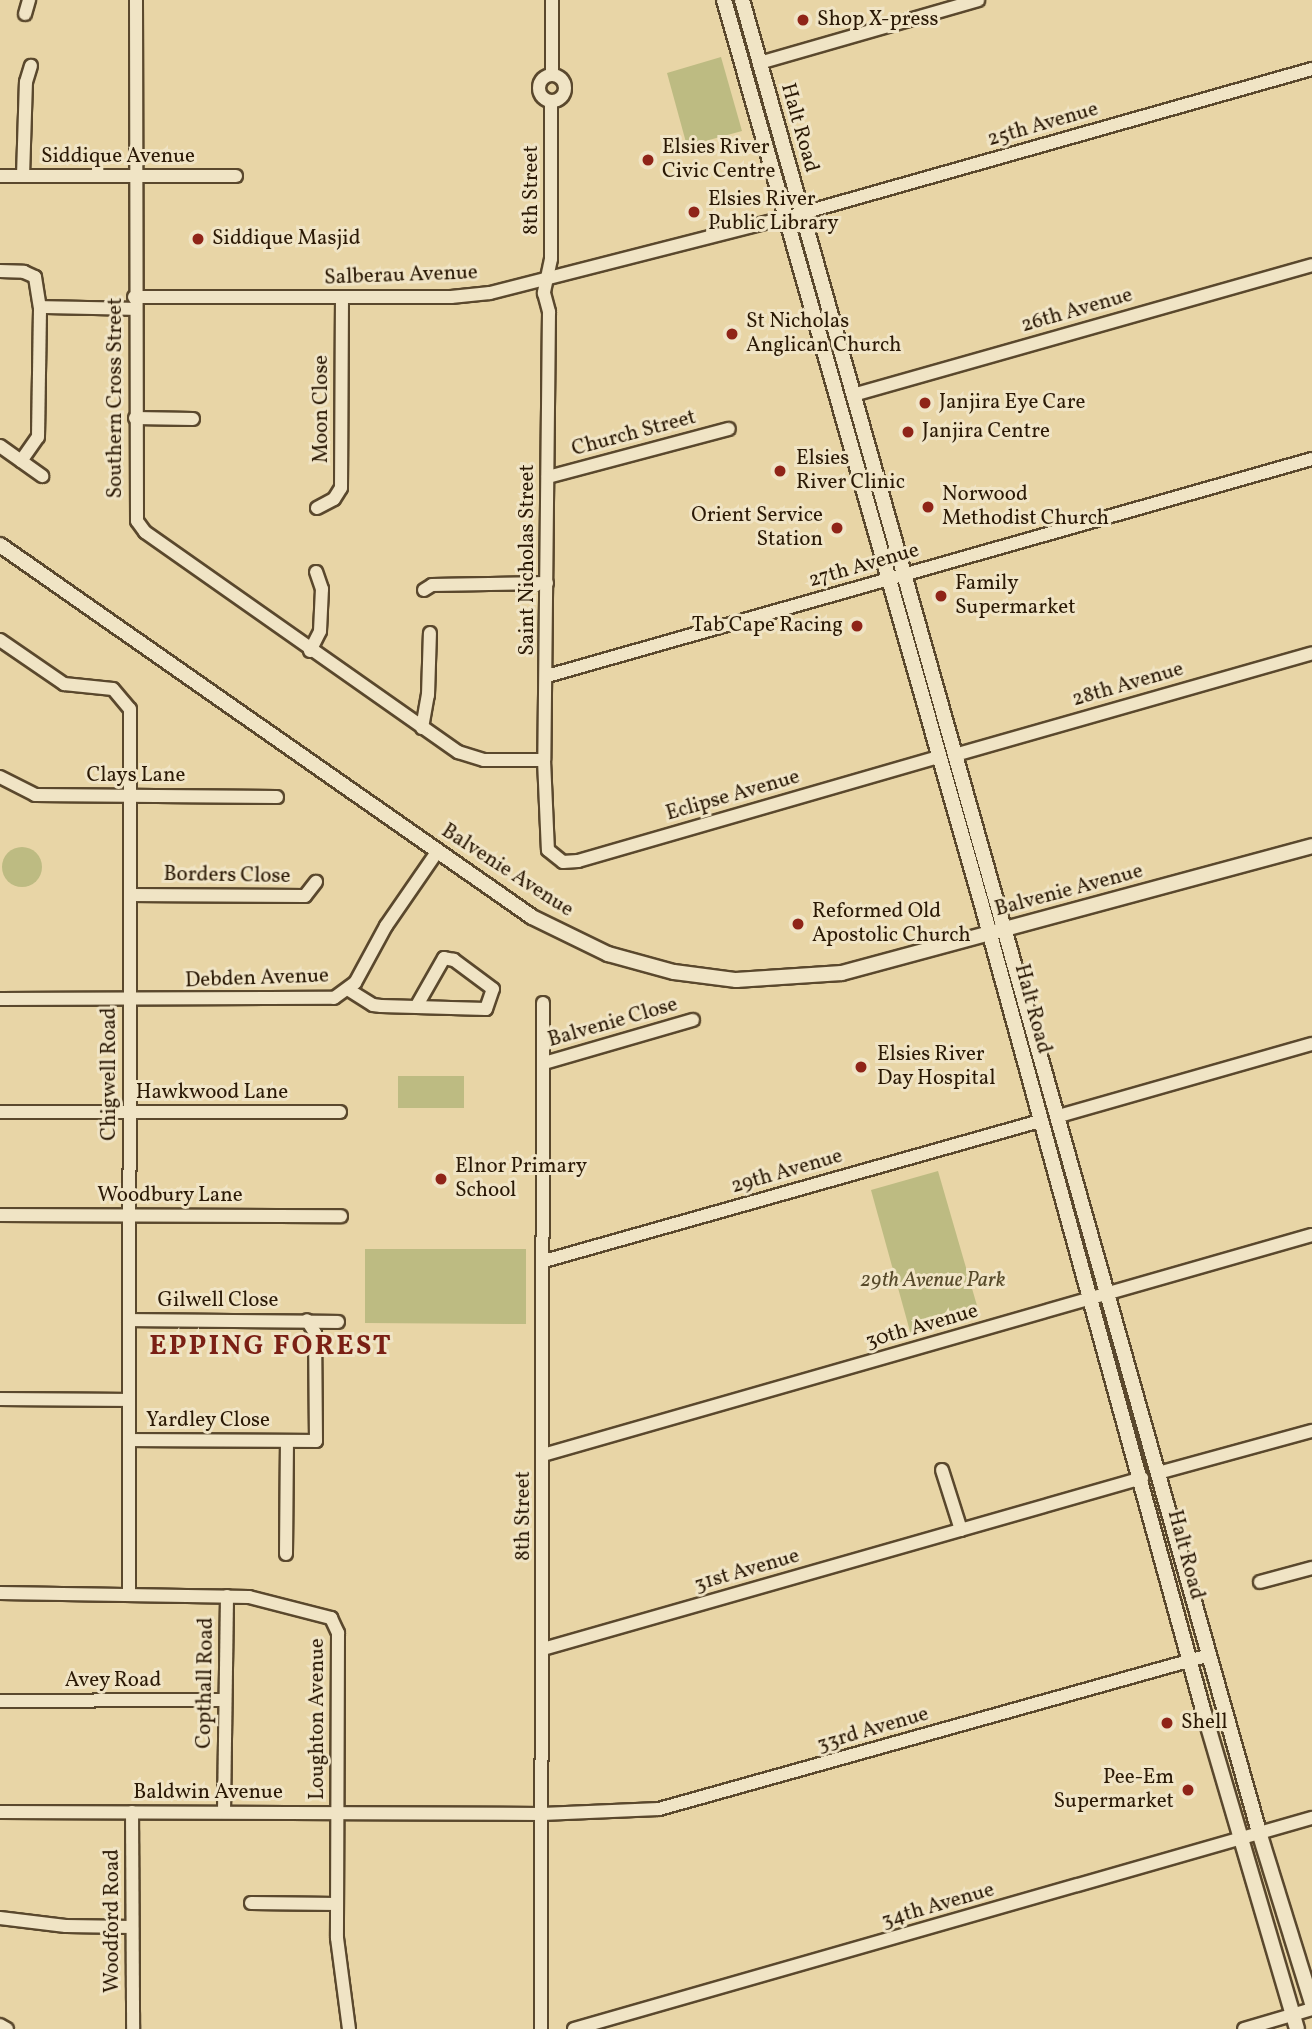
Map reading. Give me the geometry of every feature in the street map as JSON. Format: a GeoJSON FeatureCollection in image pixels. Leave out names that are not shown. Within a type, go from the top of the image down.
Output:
{"type":"FeatureCollection","features":[{"type":"Feature","properties":{"kind":"street"},"geometry":{"type":"LineString","coordinates":[[24,14],[29,0]]}},
{"type":"Feature","properties":{"kind":"street","name":"Southern Cross Street"},"geometry":{"type":"LineString","coordinates":[[136,0],[135,506],[145,533],[422,728],[470,757],[544,760]]}},
{"type":"Feature","properties":{"kind":"street","name":"8th Street"},"geometry":{"type":"LineString","coordinates":[[547,278],[551,101],[539,90],[543,78],[552,75],[552,0]]}},
{"type":"Feature","properties":{"kind":"street","name":"Halt Road"},"geometry":{"type":"LineString","coordinates":[[724,0],[990,935],[1142,1478],[1189,1660],[1295,2022]]}},
{"type":"Feature","properties":{"kind":"street","name":"Halt Road"},"geometry":{"type":"LineString","coordinates":[[741,0],[955,754],[1008,930],[1259,1832],[1312,2003]]}},
{"type":"Feature","properties":{"kind":"street"},"geometry":{"type":"LineString","coordinates":[[759,63],[978,0]]}},
{"type":"Feature","properties":{"kind":"street"},"geometry":{"type":"LineString","coordinates":[[23,176],[26,82],[31,66]]}},
{"type":"Feature","properties":{"kind":"street","name":"25th Avenue"},"geometry":{"type":"LineString","coordinates":[[785,218],[1312,69]]}},
{"type":"Feature","properties":{"kind":"street","name":"Siddique Avenue"},"geometry":{"type":"LineString","coordinates":[[0,176],[236,176]]}},
{"type":"Feature","properties":{"kind":"street","name":"Salberau Avenue"},"geometry":{"type":"LineString","coordinates":[[40,307],[342,297],[471,296],[785,218]]}},
{"type":"Feature","properties":{"kind":"street","name":"26th Avenue"},"geometry":{"type":"LineString","coordinates":[[853,395],[1312,265]]}},
{"type":"Feature","properties":{"kind":"street"},"geometry":{"type":"LineString","coordinates":[[0,271],[24,272],[35,277],[40,307],[38,437],[21,461]]}},
{"type":"Feature","properties":{"kind":"street","name":"Saint Nicholas Street"},"geometry":{"type":"LineString","coordinates":[[545,843],[547,278]]}},
{"type":"Feature","properties":{"kind":"street","name":"Moon Close"},"geometry":{"type":"LineString","coordinates":[[317,508],[334,499],[341,488],[342,297]]}},
{"type":"Feature","properties":{"kind":"street"},"geometry":{"type":"LineString","coordinates":[[135,418],[193,419]]}},
{"type":"Feature","properties":{"kind":"street","name":"Church Street"},"geometry":{"type":"LineString","coordinates":[[548,477],[729,429]]}},
{"type":"Feature","properties":{"kind":"street"},"geometry":{"type":"LineString","coordinates":[[0,446],[42,476]]}},
{"type":"Feature","properties":{"kind":"street","name":"27th Avenue"},"geometry":{"type":"LineString","coordinates":[[547,676],[1312,459]]}},
{"type":"Feature","properties":{"kind":"street","name":"Balvenie Avenue"},"geometry":{"type":"LineString","coordinates":[[0,545],[438,852],[567,936],[608,954],[700,977],[785,980],[842,973],[1312,846]]}},
{"type":"Feature","properties":{"kind":"street"},"geometry":{"type":"LineString","coordinates":[[310,650],[320,631],[322,589],[316,572]]}},
{"type":"Feature","properties":{"kind":"street"},"geometry":{"type":"LineString","coordinates":[[424,590],[432,585],[547,583]]}},
{"type":"Feature","properties":{"kind":"street"},"geometry":{"type":"LineString","coordinates":[[422,728],[428,695],[430,633]]}},
{"type":"Feature","properties":{"kind":"street","name":"Chigwell Road"},"geometry":{"type":"LineString","coordinates":[[0,640],[67,686],[108,688],[127,699],[131,709],[129,1595]]}},
{"type":"Feature","properties":{"kind":"street","name":"28th Avenue"},"geometry":{"type":"LineString","coordinates":[[955,754],[1312,653]]}},
{"type":"Feature","properties":{"kind":"street","name":"Eclipse Avenue"},"geometry":{"type":"LineString","coordinates":[[545,843],[563,862],[578,861],[939,757]]}},
{"type":"Feature","properties":{"kind":"street","name":"Clays Lane"},"geometry":{"type":"LineString","coordinates":[[0,776],[28,795],[277,797]]}},
{"type":"Feature","properties":{"kind":"street","name":"Debden Avenue"},"geometry":{"type":"LineString","coordinates":[[0,999],[326,999],[349,990],[386,926],[438,852]]}},
{"type":"Feature","properties":{"kind":"street","name":"Borders Close"},"geometry":{"type":"LineString","coordinates":[[130,895],[305,896],[316,882]]}},
{"type":"Feature","properties":{"kind":"street"},"geometry":{"type":"LineString","coordinates":[[349,990],[373,1005],[416,1007],[486,1009],[494,993],[490,984],[454,960],[444,958],[416,1007]]}},
{"type":"Feature","properties":{"kind":"street","name":"8th Street"},"geometry":{"type":"LineString","coordinates":[[541,2029],[543,1003]]}},
{"type":"Feature","properties":{"kind":"street","name":"Balvenie Close"},"geometry":{"type":"LineString","coordinates":[[544,1063],[694,1020]]}},
{"type":"Feature","properties":{"kind":"street"},"geometry":{"type":"LineString","coordinates":[[1059,1116],[1312,1044]]}},
{"type":"Feature","properties":{"kind":"street","name":"Hawkwood Lane"},"geometry":{"type":"LineString","coordinates":[[0,1112],[340,1112]]}},
{"type":"Feature","properties":{"kind":"street","name":"29th Avenue"},"geometry":{"type":"LineString","coordinates":[[544,1261],[1040,1121]]}},
{"type":"Feature","properties":{"kind":"street","name":"Woodbury Lane"},"geometry":{"type":"LineString","coordinates":[[0,1215],[341,1216]]}},
{"type":"Feature","properties":{"kind":"street","name":"30th Avenue"},"geometry":{"type":"LineString","coordinates":[[543,1455],[1312,1235]]}},
{"type":"Feature","properties":{"kind":"street","name":"Gilwell Close"},"geometry":{"type":"LineString","coordinates":[[129,1320],[338,1322]]}},
{"type":"Feature","properties":{"kind":"street","name":"Gilwell Close"},"geometry":{"type":"LineString","coordinates":[[307,1320],[315,1333],[316,1409]]}},
{"type":"Feature","properties":{"kind":"street"},"geometry":{"type":"LineString","coordinates":[[0,1399],[129,1400]]}},
{"type":"Feature","properties":{"kind":"street","name":"Yardley Close"},"geometry":{"type":"LineString","coordinates":[[129,1440],[316,1441],[316,1409]]}},
{"type":"Feature","properties":{"kind":"street"},"geometry":{"type":"LineString","coordinates":[[1158,1474],[1312,1431]]}},
{"type":"Feature","properties":{"kind":"street","name":"Yardley Close"},"geometry":{"type":"LineString","coordinates":[[286,1441],[286,1554]]}},
{"type":"Feature","properties":{"kind":"street"},"geometry":{"type":"LineString","coordinates":[[942,1470],[961,1530]]}},
{"type":"Feature","properties":{"kind":"street","name":"31st Avenue"},"geometry":{"type":"LineString","coordinates":[[543,1648],[1142,1478]]}},
{"type":"Feature","properties":{"kind":"street"},"geometry":{"type":"LineString","coordinates":[[1260,1582],[1312,1568]]}},
{"type":"Feature","properties":{"kind":"street","name":"Loughton Avenue"},"geometry":{"type":"LineString","coordinates":[[0,1593],[227,1596],[323,1613],[336,1624],[337,1904],[349,2029]]}},
{"type":"Feature","properties":{"kind":"street","name":"Copthall Road"},"geometry":{"type":"LineString","coordinates":[[224,1812],[227,1596]]}},
{"type":"Feature","properties":{"kind":"street","name":"33rd Avenue"},"geometry":{"type":"LineString","coordinates":[[542,1814],[671,1806],[1210,1655]]}},
{"type":"Feature","properties":{"kind":"street","name":"Avey Road"},"geometry":{"type":"LineString","coordinates":[[0,1701],[225,1700]]}},
{"type":"Feature","properties":{"kind":"street","name":"Baldwin Avenue"},"geometry":{"type":"LineString","coordinates":[[0,1812],[542,1814]]}},
{"type":"Feature","properties":{"kind":"street","name":"Woodford Road"},"geometry":{"type":"LineString","coordinates":[[132,1812],[133,2029]]}},
{"type":"Feature","properties":{"kind":"street","name":"34th Avenue"},"geometry":{"type":"LineString","coordinates":[[574,2029],[1312,1818]]}},
{"type":"Feature","properties":{"kind":"street"},"geometry":{"type":"LineString","coordinates":[[251,1903],[337,1904]]}},
{"type":"Feature","properties":{"kind":"street"},"geometry":{"type":"LineString","coordinates":[[0,1918],[66,1926],[132,1927]]}},
{"type":"Feature","properties":{"kind":"street"},"geometry":{"type":"LineString","coordinates":[[1244,2029],[1295,2022],[1312,2009]]}},
{"type":"Feature","properties":{"kind":"street"},"geometry":{"type":"LineString","coordinates":[[0,2025],[7,2029]]}},
{"type":"Feature","properties":{"kind":"green space"},"geometry":{"type":"Polygon","coordinates":[[[721,57],[742,131],[687,146],[667,73],[721,57]]]}},
{"type":"Feature","properties":{"kind":"green space"},"geometry":{"type":"Polygon","coordinates":[[[22,847],[36,853],[42,867],[36,881],[22,887],[8,881],[2,867],[8,853],[22,847]]]}},
{"type":"Feature","properties":{"kind":"green space"},"geometry":{"type":"Polygon","coordinates":[[[398,1076],[464,1076],[464,1108],[398,1108],[398,1076]]]}},
{"type":"Feature","properties":{"kind":"green space","name":"29th Avenue Park"},"geometry":{"type":"Polygon","coordinates":[[[938,1171],[980,1316],[911,1335],[871,1190],[938,1171]]]}},
{"type":"Feature","properties":{"kind":"green space"},"geometry":{"type":"Polygon","coordinates":[[[365,1249],[526,1249],[526,1324],[365,1323],[365,1249]]]}},
{"type":"Feature","properties":{"kind":"place","name":"Shop X-press"},"geometry":{"type":"Point","coordinates":[803,20]}},
{"type":"Feature","properties":{"kind":"place","name":"Elsies River Civic Centre"},"geometry":{"type":"Point","coordinates":[648,160]}},
{"type":"Feature","properties":{"kind":"place","name":"Elsies River Public Library"},"geometry":{"type":"Point","coordinates":[694,212]}},
{"type":"Feature","properties":{"kind":"place","name":"Siddique Masjid"},"geometry":{"type":"Point","coordinates":[198,239]}},
{"type":"Feature","properties":{"kind":"place","name":"St Nicholas Anglican Church"},"geometry":{"type":"Point","coordinates":[732,334]}},
{"type":"Feature","properties":{"kind":"place","name":"Janjira Eye Care"},"geometry":{"type":"Point","coordinates":[925,403]}},
{"type":"Feature","properties":{"kind":"place","name":"Janjira Centre"},"geometry":{"type":"Point","coordinates":[908,432]}},
{"type":"Feature","properties":{"kind":"place","name":"Elsies River Clinic"},"geometry":{"type":"Point","coordinates":[780,471]}},
{"type":"Feature","properties":{"kind":"place","name":"Norwood Methodist Church"},"geometry":{"type":"Point","coordinates":[928,507]}},
{"type":"Feature","properties":{"kind":"place","name":"Orient Service Station"},"geometry":{"type":"Point","coordinates":[837,528]}},
{"type":"Feature","properties":{"kind":"place","name":"Family Supermarket"},"geometry":{"type":"Point","coordinates":[941,596]}},
{"type":"Feature","properties":{"kind":"place","name":"Tab Cape Racing"},"geometry":{"type":"Point","coordinates":[857,626]}},
{"type":"Feature","properties":{"kind":"place","name":"Reformed Old Apostolic Church"},"geometry":{"type":"Point","coordinates":[798,924]}},
{"type":"Feature","properties":{"kind":"place","name":"Elsies River Day Hospital"},"geometry":{"type":"Point","coordinates":[861,1067]}},
{"type":"Feature","properties":{"kind":"place","name":"Elnor Primary School"},"geometry":{"type":"Point","coordinates":[441,1179]}},
{"type":"Feature","properties":{"kind":"place","name":"Shell"},"geometry":{"type":"Point","coordinates":[1167,1723]}},
{"type":"Feature","properties":{"kind":"place","name":"Pee-Em Supermarket"},"geometry":{"type":"Point","coordinates":[1188,1790]}},
{"type":"Feature","properties":{"kind":"district","name":"EPPING FOREST"},"geometry":{"type":"Point","coordinates":[271,1347]}}]}
